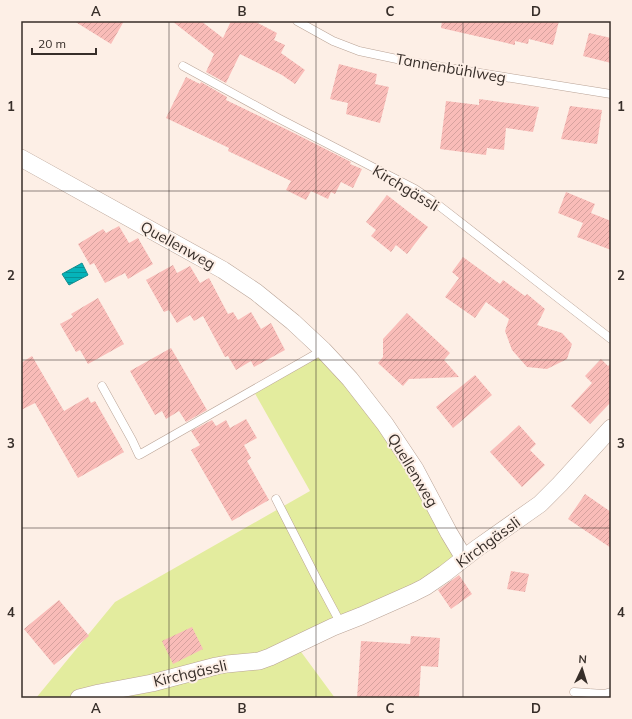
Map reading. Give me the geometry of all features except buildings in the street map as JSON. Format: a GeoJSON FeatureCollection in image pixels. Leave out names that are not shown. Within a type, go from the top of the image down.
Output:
{"type":"FeatureCollection","features":[{"type":"Feature","properties":{"kind":"street","name":"Quellenweg"},"geometry":{"type":"LineString","coordinates":[[21,158],[223,270],[256,292],[323,350],[350,379],[398,442],[415,469],[464,558]]}},
{"type":"Feature","properties":{"kind":"street","name":"Kirchgässli"},"geometry":{"type":"LineString","coordinates":[[79,698],[152,683],[216,666],[259,661],[270,658],[333,627],[425,587],[540,504],[611,428]]}},
{"type":"Feature","properties":{"kind":"lane","name":"Tannenbühlweg"},"geometry":{"type":"LineString","coordinates":[[297,21],[333,41],[359,51],[411,62],[611,94]]}},
{"type":"Feature","properties":{"kind":"lane","name":"Kirchgässli"},"geometry":{"type":"LineString","coordinates":[[183,66],[276,117],[415,189],[433,201],[611,339]]}},
{"type":"Feature","properties":{"kind":"lane"},"geometry":{"type":"LineString","coordinates":[[102,386],[139,455],[323,350]]}},
{"type":"Feature","properties":{"kind":"lane"},"geometry":{"type":"LineString","coordinates":[[276,499],[341,624]]}},
{"type":"Feature","properties":{"kind":"lane"},"geometry":{"type":"LineString","coordinates":[[574,692],[604,694],[611,692]]}},
{"type":"Feature","properties":{"kind":"green space"},"geometry":{"type":"Polygon","coordinates":[[[323,350],[350,379],[464,558],[296,645],[335,698],[36,698],[115,602],[310,491],[253,390],[323,350]]]}},
{"type":"Feature","properties":{"kind":"water"},"geometry":{"type":"Polygon","coordinates":[[[82,263],[88,275],[69,285],[62,274],[82,263]]]}}]}
